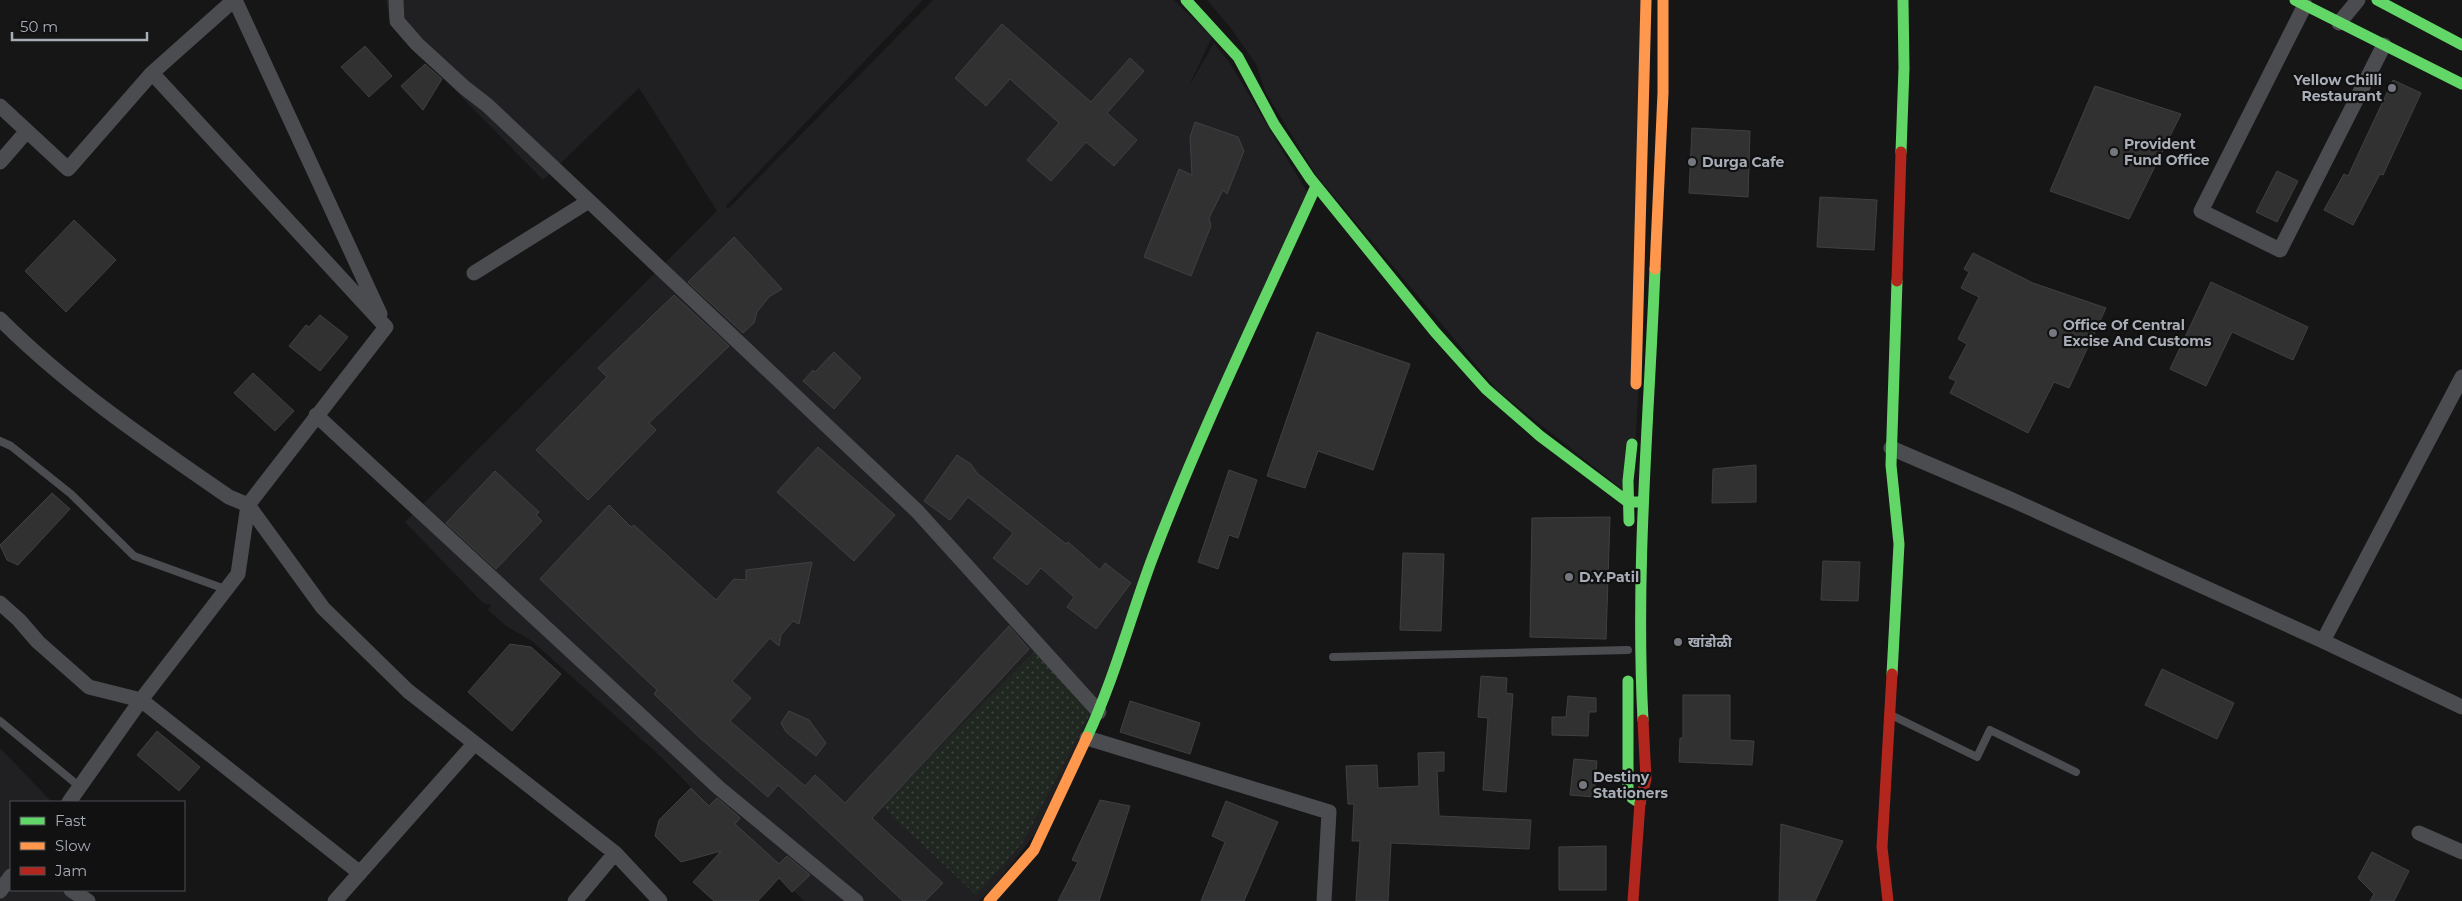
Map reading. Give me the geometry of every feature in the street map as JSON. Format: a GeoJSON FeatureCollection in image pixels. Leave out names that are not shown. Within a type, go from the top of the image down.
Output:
{"type":"FeatureCollection","features":[{"type":"Feature","properties":{"kind":"street"},"geometry":{"type":"LineString","coordinates":[[0,106],[68,169],[152,73],[235,0],[386,327]]}},
{"type":"Feature","properties":{"kind":"street"},"geometry":{"type":"LineString","coordinates":[[396,0],[397,21],[417,44],[465,88],[487,105],[917,511],[1099,712]]}},
{"type":"Feature","properties":{"kind":"street"},"geometry":{"type":"LineString","coordinates":[[1186,0],[1222,37],[1238,57],[1274,124],[1316,186],[1432,328],[1485,388],[1540,436],[1628,502],[1642,502]]}},
{"type":"Feature","properties":{"kind":"street"},"geometry":{"type":"LineString","coordinates":[[1635,396],[1647,88],[1646,0]]}},
{"type":"Feature","properties":{"kind":"street"},"geometry":{"type":"LineString","coordinates":[[1645,901],[1633,896],[1640,803],[1646,778],[1641,683],[1642,502],[1653,325],[1663,94],[1663,0]]}},
{"type":"Feature","properties":{"kind":"street"},"geometry":{"type":"LineString","coordinates":[[1888,901],[1882,847],[1899,544],[1891,448],[1904,78],[1903,0]]}},
{"type":"Feature","properties":{"kind":"street"},"geometry":{"type":"LineString","coordinates":[[2339,23],[2358,0]]}},
{"type":"Feature","properties":{"kind":"street"},"geometry":{"type":"LineString","coordinates":[[2377,0],[2462,45]]}},
{"type":"Feature","properties":{"kind":"street"},"geometry":{"type":"LineString","coordinates":[[2384,45],[2280,250],[2201,211],[2300,3],[2339,23],[2384,45],[2462,84]]}},
{"type":"Feature","properties":{"kind":"street"},"geometry":{"type":"LineString","coordinates":[[152,73],[386,327]]}},
{"type":"Feature","properties":{"kind":"street"},"geometry":{"type":"LineString","coordinates":[[0,162],[28,130]]}},
{"type":"Feature","properties":{"kind":"street"},"geometry":{"type":"LineString","coordinates":[[989,901],[1034,850],[1099,712],[1159,541],[1207,425],[1316,186]]}},
{"type":"Feature","properties":{"kind":"street"},"geometry":{"type":"LineString","coordinates":[[474,273],[589,201]]}},
{"type":"Feature","properties":{"kind":"street"},"geometry":{"type":"LineString","coordinates":[[0,319],[35,354],[118,421],[229,497],[248,505],[323,608],[408,691],[615,853],[660,901]]}},
{"type":"Feature","properties":{"kind":"street"},"geometry":{"type":"LineString","coordinates":[[70,801],[141,700],[238,574],[248,505],[386,327]]}},
{"type":"Feature","properties":{"kind":"street"},"geometry":{"type":"LineString","coordinates":[[2323,641],[2462,377]]}},
{"type":"Feature","properties":{"kind":"street"},"geometry":{"type":"LineString","coordinates":[[316,415],[719,788],[856,901]]}},
{"type":"Feature","properties":{"kind":"street"},"geometry":{"type":"LineString","coordinates":[[1629,530],[1628,502],[1632,434]]}},
{"type":"Feature","properties":{"kind":"street"},"geometry":{"type":"LineString","coordinates":[[1891,448],[2010,499],[2323,641],[2462,707]]}},
{"type":"Feature","properties":{"kind":"street"},"geometry":{"type":"LineString","coordinates":[[1629,623],[1630,549]]}},
{"type":"Feature","properties":{"kind":"street"},"geometry":{"type":"LineString","coordinates":[[0,603],[20,620],[38,642],[89,687],[141,700],[360,873]]}},
{"type":"Feature","properties":{"kind":"street"},"geometry":{"type":"LineString","coordinates":[[1628,654],[1628,789],[1632,798],[1640,803]]}},
{"type":"Feature","properties":{"kind":"street"},"geometry":{"type":"LineString","coordinates":[[1087,738],[1329,812],[1324,901]]}},
{"type":"Feature","properties":{"kind":"street"},"geometry":{"type":"LineString","coordinates":[[335,901],[474,744]]}},
{"type":"Feature","properties":{"kind":"street"},"geometry":{"type":"LineString","coordinates":[[2419,833],[2462,852]]}},
{"type":"Feature","properties":{"kind":"street"},"geometry":{"type":"LineString","coordinates":[[575,901],[615,853]]}},
{"type":"Feature","properties":{"kind":"street"},"geometry":{"type":"LineString","coordinates":[[0,891],[10,877]]}},
{"type":"Feature","properties":{"kind":"street"},"geometry":{"type":"LineString","coordinates":[[73,891],[88,901]]}},
{"type":"Feature","properties":{"kind":"lane"},"geometry":{"type":"LineString","coordinates":[[0,441],[11,446],[71,494],[134,556],[225,589]]}},
{"type":"Feature","properties":{"kind":"lane"},"geometry":{"type":"LineString","coordinates":[[1333,657],[1628,654]]}},
{"type":"Feature","properties":{"kind":"lane"},"geometry":{"type":"LineString","coordinates":[[1889,714],[1977,757],[1990,730],[2076,772]]}},
{"type":"Feature","properties":{"kind":"lane"},"geometry":{"type":"LineString","coordinates":[[0,721],[80,787]]}},
{"type":"Feature","properties":{"kind":"shaded area"},"geometry":{"type":"Polygon","coordinates":[[[386,0],[923,0],[726,206],[728,209],[933,0],[1174,0],[1212,37],[1189,86],[1214,43],[1230,63],[1307,192],[1095,707],[1035,834],[993,888],[979,901],[804,901],[660,756],[532,641],[506,626],[488,610],[491,604],[481,601],[405,522],[717,211],[639,88],[543,180],[404,38],[389,18],[386,0]]]}},
{"type":"Feature","properties":{"kind":"shaded area"},"geometry":{"type":"Polygon","coordinates":[[[1207,0],[1652,0],[1643,315],[1632,497],[1498,391],[1316,175],[1266,93],[1256,64],[1230,27],[1207,0]]]}},
{"type":"Feature","properties":{"kind":"shaded area"},"geometry":{"type":"Polygon","coordinates":[[[1035,651],[1094,706],[1023,842],[976,895],[882,806],[1035,651]]]}},
{"type":"Feature","properties":{"kind":"shaded area"},"geometry":{"type":"Polygon","coordinates":[[[0,748],[51,801],[10,801],[10,891],[78,891],[93,901],[0,901],[0,748]]]}},
{"type":"Feature","properties":{"kind":"building"},"geometry":{"type":"Polygon","coordinates":[[[1002,24],[1091,102],[1130,58],[1144,71],[1107,113],[1137,140],[1114,166],[1086,142],[1051,181],[1027,160],[1059,123],[1010,79],[986,106],[955,78],[1002,24]]]}},
{"type":"Feature","properties":{"kind":"building"},"geometry":{"type":"Polygon","coordinates":[[[365,46],[392,76],[369,97],[341,67],[365,46]]]}},
{"type":"Feature","properties":{"kind":"building"},"geometry":{"type":"Polygon","coordinates":[[[425,64],[442,79],[423,110],[401,86],[425,64]]]}},
{"type":"Feature","properties":{"kind":"building"},"geometry":{"type":"Polygon","coordinates":[[[2393,80],[2421,93],[2383,175],[2380,174],[2353,225],[2324,210],[2344,174],[2348,176],[2393,80]]]}},
{"type":"Feature","properties":{"kind":"building","name":"Provident Fund Office"},"geometry":{"type":"Polygon","coordinates":[[[2095,86],[2181,114],[2129,219],[2050,191],[2095,86]]]}},
{"type":"Feature","properties":{"kind":"building"},"geometry":{"type":"Polygon","coordinates":[[[1195,122],[1238,137],[1244,151],[1227,194],[1223,190],[1209,218],[1211,226],[1191,276],[1144,257],[1179,169],[1192,175],[1190,137],[1195,122]]]}},
{"type":"Feature","properties":{"kind":"building"},"geometry":{"type":"Polygon","coordinates":[[[1692,128],[1750,131],[1748,197],[1689,193],[1692,128]]]}},
{"type":"Feature","properties":{"kind":"building"},"geometry":{"type":"Polygon","coordinates":[[[2277,171],[2298,181],[2277,222],[2256,212],[2277,171]]]}},
{"type":"Feature","properties":{"kind":"building"},"geometry":{"type":"Polygon","coordinates":[[[1820,197],[1877,200],[1874,250],[1817,247],[1820,197]]]}},
{"type":"Feature","properties":{"kind":"building"},"geometry":{"type":"Polygon","coordinates":[[[74,220],[116,260],[66,312],[25,271],[74,220]]]}},
{"type":"Feature","properties":{"kind":"building"},"geometry":{"type":"Polygon","coordinates":[[[734,237],[782,289],[769,297],[757,312],[754,323],[743,333],[688,282],[734,237]]]}},
{"type":"Feature","properties":{"kind":"building"},"geometry":{"type":"Polygon","coordinates":[[[1973,253],[2033,283],[2106,308],[2069,388],[2054,382],[2028,433],[1950,393],[1956,381],[1949,378],[1967,344],[1958,339],[1979,297],[1961,288],[1969,272],[1964,269],[1973,253]]]}},
{"type":"Feature","properties":{"kind":"building"},"geometry":{"type":"Polygon","coordinates":[[[2211,282],[2308,327],[2293,360],[2232,332],[2206,386],[2170,369],[2211,282]]]}},
{"type":"Feature","properties":{"kind":"building"},"geometry":{"type":"Polygon","coordinates":[[[674,295],[729,346],[649,423],[656,430],[588,500],[536,450],[607,377],[598,368],[674,295]]]}},
{"type":"Feature","properties":{"kind":"building"},"geometry":{"type":"Polygon","coordinates":[[[320,315],[348,337],[320,371],[289,346],[306,325],[309,327],[320,315]]]}},
{"type":"Feature","properties":{"kind":"building"},"geometry":{"type":"Polygon","coordinates":[[[1317,332],[1410,364],[1373,470],[1318,451],[1305,488],[1267,476],[1317,332]]]}},
{"type":"Feature","properties":{"kind":"building"},"geometry":{"type":"Polygon","coordinates":[[[834,352],[861,378],[834,409],[803,381],[813,370],[815,372],[834,352]]]}},
{"type":"Feature","properties":{"kind":"building"},"geometry":{"type":"Polygon","coordinates":[[[253,373],[294,411],[275,431],[234,393],[253,373]]]}},
{"type":"Feature","properties":{"kind":"building"},"geometry":{"type":"Polygon","coordinates":[[[818,447],[895,515],[854,561],[777,492],[818,447]]]}},
{"type":"Feature","properties":{"kind":"building"},"geometry":{"type":"Polygon","coordinates":[[[957,455],[971,464],[977,473],[1066,544],[1068,542],[1100,570],[1105,563],[1131,583],[1096,629],[1067,607],[1074,597],[1041,568],[1027,585],[993,558],[1013,533],[968,497],[950,520],[924,501],[957,455]]]}},
{"type":"Feature","properties":{"kind":"building"},"geometry":{"type":"Polygon","coordinates":[[[1756,465],[1756,502],[1712,503],[1713,469],[1756,465]]]}},
{"type":"Feature","properties":{"kind":"building"},"geometry":{"type":"Polygon","coordinates":[[[1229,470],[1257,480],[1238,538],[1229,535],[1218,569],[1198,562],[1229,470]]]}},
{"type":"Feature","properties":{"kind":"building"},"geometry":{"type":"Polygon","coordinates":[[[495,471],[539,512],[536,515],[542,521],[496,569],[446,523],[495,471]]]}},
{"type":"Feature","properties":{"kind":"building"},"geometry":{"type":"Polygon","coordinates":[[[52,493],[70,509],[18,565],[7,560],[0,545],[52,493]]]}},
{"type":"Feature","properties":{"kind":"building"},"geometry":{"type":"Polygon","coordinates":[[[609,505],[631,527],[634,525],[716,600],[734,579],[746,580],[746,570],[812,562],[799,624],[793,621],[781,635],[779,646],[770,638],[732,681],[751,698],[730,721],[805,786],[815,775],[845,803],[1009,626],[1029,649],[872,818],[943,883],[925,901],[903,901],[778,785],[768,797],[700,738],[654,694],[657,690],[540,579],[609,505]]]}},
{"type":"Feature","properties":{"kind":"building","name":"D.Y.Patil"},"geometry":{"type":"Polygon","coordinates":[[[1610,517],[1606,639],[1530,637],[1532,518],[1610,517]]]}},
{"type":"Feature","properties":{"kind":"building"},"geometry":{"type":"Polygon","coordinates":[[[1403,553],[1444,554],[1441,631],[1400,630],[1403,553]]]}},
{"type":"Feature","properties":{"kind":"building"},"geometry":{"type":"Polygon","coordinates":[[[1823,561],[1860,562],[1858,601],[1821,600],[1823,561]]]}},
{"type":"Feature","properties":{"kind":"building"},"geometry":{"type":"Polygon","coordinates":[[[510,644],[531,647],[561,674],[512,731],[468,692],[510,644]]]}},
{"type":"Feature","properties":{"kind":"building"},"geometry":{"type":"Polygon","coordinates":[[[2162,669],[2234,703],[2217,739],[2145,705],[2162,669]]]}},
{"type":"Feature","properties":{"kind":"building"},"geometry":{"type":"Polygon","coordinates":[[[1481,676],[1507,678],[1506,693],[1513,694],[1506,792],[1483,790],[1488,718],[1478,717],[1481,676]]]}},
{"type":"Feature","properties":{"kind":"building"},"geometry":{"type":"Polygon","coordinates":[[[1683,695],[1730,695],[1730,740],[1754,741],[1752,765],[1679,762],[1680,738],[1683,738],[1683,695]]]}},
{"type":"Feature","properties":{"kind":"building"},"geometry":{"type":"Polygon","coordinates":[[[1568,696],[1596,698],[1596,712],[1589,712],[1588,736],[1552,735],[1552,717],[1566,717],[1568,696]]]}},
{"type":"Feature","properties":{"kind":"building"},"geometry":{"type":"Polygon","coordinates":[[[1130,701],[1200,723],[1190,754],[1120,732],[1130,701]]]}},
{"type":"Feature","properties":{"kind":"building"},"geometry":{"type":"Polygon","coordinates":[[[789,711],[809,720],[826,743],[816,756],[786,732],[781,723],[789,711]]]}},
{"type":"Feature","properties":{"kind":"building"},"geometry":{"type":"Polygon","coordinates":[[[157,731],[200,767],[179,791],[137,755],[157,731]]]}},
{"type":"Feature","properties":{"kind":"building"},"geometry":{"type":"Polygon","coordinates":[[[1444,752],[1444,771],[1437,771],[1439,816],[1531,820],[1529,849],[1391,843],[1388,901],[1356,901],[1360,841],[1352,841],[1354,804],[1348,804],[1346,766],[1377,765],[1378,788],[1419,786],[1418,753],[1444,752]]]}},
{"type":"Feature","properties":{"kind":"building","name":"Destiny Stationers"},"geometry":{"type":"Polygon","coordinates":[[[1574,759],[1597,761],[1594,797],[1570,795],[1574,759]]]}},
{"type":"Feature","properties":{"kind":"building"},"geometry":{"type":"Polygon","coordinates":[[[691,788],[709,806],[717,798],[737,815],[740,818],[735,824],[779,864],[787,856],[810,875],[792,892],[779,878],[758,901],[714,901],[693,882],[721,851],[681,862],[655,836],[659,820],[691,788]]]}},
{"type":"Feature","properties":{"kind":"building"},"geometry":{"type":"Polygon","coordinates":[[[1100,800],[1130,806],[1099,901],[1058,901],[1078,862],[1072,860],[1100,800]]]}},
{"type":"Feature","properties":{"kind":"building"},"geometry":{"type":"Polygon","coordinates":[[[1226,801],[1278,822],[1244,901],[1201,901],[1225,842],[1212,836],[1226,801]]]}},
{"type":"Feature","properties":{"kind":"building"},"geometry":{"type":"Polygon","coordinates":[[[1781,824],[1843,841],[1815,901],[1779,901],[1781,824]]]}},
{"type":"Feature","properties":{"kind":"building"},"geometry":{"type":"Polygon","coordinates":[[[1606,846],[1606,890],[1559,890],[1559,847],[1606,846]]]}},
{"type":"Feature","properties":{"kind":"building"},"geometry":{"type":"Polygon","coordinates":[[[2372,852],[2409,871],[2394,901],[2370,901],[2374,894],[2358,878],[2372,852]]]}},
{"type":"Feature","properties":{"kind":"traffic: fast"},"geometry":{"type":"LineString","coordinates":[[1186,0],[1238,57],[1274,124],[1310,178],[1435,332],[1486,389],[1540,436],[1628,502],[1638,502]]}},
{"type":"Feature","properties":{"kind":"traffic: fast"},"geometry":{"type":"LineString","coordinates":[[1901,152],[1904,68],[1903,0]]}},
{"type":"Feature","properties":{"kind":"traffic: fast"},"geometry":{"type":"LineString","coordinates":[[2295,0],[2462,84]]}},
{"type":"Feature","properties":{"kind":"traffic: fast"},"geometry":{"type":"LineString","coordinates":[[2377,0],[2462,45]]}},
{"type":"Feature","properties":{"kind":"traffic: fast"},"geometry":{"type":"LineString","coordinates":[[1087,737],[1114,671],[1152,559],[1190,465],[1316,186]]}},
{"type":"Feature","properties":{"kind":"traffic: fast"},"geometry":{"type":"LineString","coordinates":[[1643,720],[1641,663],[1642,550],[1655,269]]}},
{"type":"Feature","properties":{"kind":"traffic: fast"},"geometry":{"type":"LineString","coordinates":[[1892,674],[1899,544],[1891,465],[1897,281]]}},
{"type":"Feature","properties":{"kind":"traffic: fast"},"geometry":{"type":"LineString","coordinates":[[1629,521],[1628,481],[1632,444]]}},
{"type":"Feature","properties":{"kind":"traffic: fast"},"geometry":{"type":"LineString","coordinates":[[1628,681],[1628,789],[1632,798],[1640,803]]}},
{"type":"Feature","properties":{"kind":"traffic: slow"},"geometry":{"type":"LineString","coordinates":[[1636,384],[1646,0]]}},
{"type":"Feature","properties":{"kind":"traffic: slow"},"geometry":{"type":"LineString","coordinates":[[1655,269],[1663,93],[1663,0]]}},
{"type":"Feature","properties":{"kind":"traffic: slow"},"geometry":{"type":"LineString","coordinates":[[989,901],[1034,850],[1087,737]]}},
{"type":"Feature","properties":{"kind":"traffic: jam"},"geometry":{"type":"LineString","coordinates":[[1897,281],[1901,152]]}},
{"type":"Feature","properties":{"kind":"traffic: jam"},"geometry":{"type":"LineString","coordinates":[[1888,901],[1882,847],[1892,674]]}},
{"type":"Feature","properties":{"kind":"traffic: jam"},"geometry":{"type":"LineString","coordinates":[[1633,901],[1640,803],[1646,779],[1643,720]]}},
{"type":"Feature","properties":{"kind":"place","name":"Yellow Chilli Restaurant"},"geometry":{"type":"Point","coordinates":[2392,88]}},
{"type":"Feature","properties":{"kind":"place","name":"Provident Fund Office"},"geometry":{"type":"Point","coordinates":[2114,152]}},
{"type":"Feature","properties":{"kind":"place","name":"Durga Cafe"},"geometry":{"type":"Point","coordinates":[1692,162]}},
{"type":"Feature","properties":{"kind":"place","name":"Office Of Central Excise And Customs"},"geometry":{"type":"Point","coordinates":[2053,333]}},
{"type":"Feature","properties":{"kind":"place","name":"D.Y.Patil"},"geometry":{"type":"Point","coordinates":[1569,577]}},
{"type":"Feature","properties":{"kind":"place","name":"खांडोळी"},"geometry":{"type":"Point","coordinates":[1678,642]}},
{"type":"Feature","properties":{"kind":"place","name":"Destiny Stationers"},"geometry":{"type":"Point","coordinates":[1583,785]}}]}
